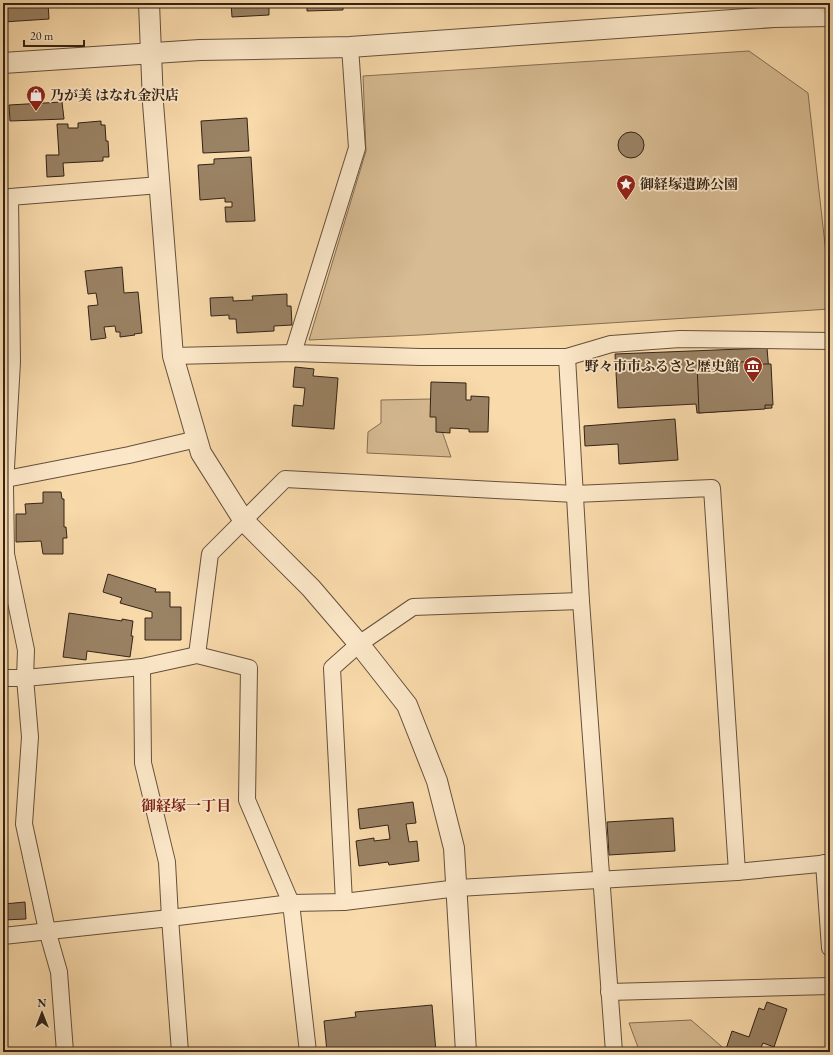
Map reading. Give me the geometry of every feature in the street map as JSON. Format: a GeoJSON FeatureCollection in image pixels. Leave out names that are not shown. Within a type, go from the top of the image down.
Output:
{"type":"FeatureCollection","features":[{"type":"Feature","properties":{"kind":"street"},"geometry":{"type":"LineString","coordinates":[[149,3],[153,103],[173,356],[201,453],[244,521],[311,588],[359,644],[407,705],[437,781],[454,848],[458,888],[466,1052]]}},
{"type":"Feature","properties":{"kind":"street"},"geometry":{"type":"LineString","coordinates":[[3,63],[200,50],[350,47],[774,17],[830,16]]}},
{"type":"Feature","properties":{"kind":"street"},"geometry":{"type":"LineString","coordinates":[[293,353],[357,148],[350,47]]}},
{"type":"Feature","properties":{"kind":"street"},"geometry":{"type":"LineString","coordinates":[[65,1052],[58,972],[47,930],[24,824],[30,738],[25,678],[26,650],[6,554],[7,388],[12,362],[10,197],[160,185]]}},
{"type":"Feature","properties":{"kind":"street"},"geometry":{"type":"LineString","coordinates":[[173,356],[293,353],[567,357],[611,344],[680,339],[830,340]]}},
{"type":"Feature","properties":{"kind":"street"},"geometry":{"type":"LineString","coordinates":[[567,357],[581,601],[614,1052]]}},
{"type":"Feature","properties":{"kind":"street"},"geometry":{"type":"LineString","coordinates":[[6,479],[129,455],[197,439]]}},
{"type":"Feature","properties":{"kind":"street"},"geometry":{"type":"LineString","coordinates":[[197,655],[210,554],[285,479],[575,494],[712,488],[737,872]]}},
{"type":"Feature","properties":{"kind":"street"},"geometry":{"type":"LineString","coordinates":[[344,902],[332,668],[359,644],[413,607],[581,601]]}},
{"type":"Feature","properties":{"kind":"street"},"geometry":{"type":"LineString","coordinates":[[3,678],[25,678],[142,667],[197,655],[249,668],[247,800],[291,903],[308,1052]]}},
{"type":"Feature","properties":{"kind":"street"},"geometry":{"type":"LineString","coordinates":[[142,667],[143,763],[167,862],[180,1052]]}},
{"type":"Feature","properties":{"kind":"street"},"geometry":{"type":"LineString","coordinates":[[3,936],[291,903],[344,902],[458,888],[737,872],[827,863],[830,948]]}},
{"type":"Feature","properties":{"kind":"street"},"geometry":{"type":"LineString","coordinates":[[610,992],[830,986]]}},
{"type":"Feature","properties":{"kind":"shaded area"},"geometry":{"type":"Polygon","coordinates":[[[749,51],[808,93],[830,289],[830,309],[420,335],[309,340],[366,151],[363,76],[749,51]]]}},
{"type":"Feature","properties":{"kind":"shaded area"},"geometry":{"type":"Polygon","coordinates":[[[431,399],[451,457],[367,453],[368,432],[381,423],[381,400],[431,399]]]}},
{"type":"Feature","properties":{"kind":"shaded area"},"geometry":{"type":"Polygon","coordinates":[[[691,1020],[728,1052],[641,1052],[629,1023],[691,1020]]]}},
{"type":"Feature","properties":{"kind":"building"},"geometry":{"type":"Polygon","coordinates":[[[3,3],[48,3],[49,19],[3,22],[3,3]]]}},
{"type":"Feature","properties":{"kind":"building"},"geometry":{"type":"Polygon","coordinates":[[[231,3],[269,3],[269,15],[232,17],[231,3]]]}},
{"type":"Feature","properties":{"kind":"building"},"geometry":{"type":"Polygon","coordinates":[[[307,3],[343,3],[343,10],[307,11],[307,3]]]}},
{"type":"Feature","properties":{"kind":"building"},"geometry":{"type":"Polygon","coordinates":[[[354,3],[390,3],[390,4],[354,5],[354,3]]]}},
{"type":"Feature","properties":{"kind":"building","name":"乃が美 はなれ金沢店"},"geometry":{"type":"Polygon","coordinates":[[[62,102],[64,119],[10,121],[9,105],[62,102]]]}},
{"type":"Feature","properties":{"kind":"building"},"geometry":{"type":"Polygon","coordinates":[[[247,118],[249,151],[203,153],[201,121],[247,118]]]}},
{"type":"Feature","properties":{"kind":"building"},"geometry":{"type":"Polygon","coordinates":[[[101,121],[101,125],[105,125],[109,157],[103,157],[103,161],[63,163],[64,176],[47,177],[46,155],[59,155],[57,124],[68,124],[68,128],[78,128],[78,123],[101,121]]]}},
{"type":"Feature","properties":{"kind":"building"},"geometry":{"type":"Polygon","coordinates":[[[631,132],[640,136],[644,145],[640,154],[631,158],[622,154],[618,145],[622,136],[631,132]]]}},
{"type":"Feature","properties":{"kind":"building"},"geometry":{"type":"Polygon","coordinates":[[[251,157],[255,221],[226,222],[225,207],[232,207],[232,202],[225,202],[225,198],[200,200],[198,165],[214,164],[214,159],[251,157]]]}},
{"type":"Feature","properties":{"kind":"building"},"geometry":{"type":"Polygon","coordinates":[[[122,267],[124,293],[138,292],[142,333],[120,337],[120,332],[116,332],[115,326],[104,327],[106,338],[91,340],[88,306],[98,305],[96,293],[88,294],[85,271],[122,267]]]}},
{"type":"Feature","properties":{"kind":"building"},"geometry":{"type":"Polygon","coordinates":[[[287,294],[287,306],[291,306],[292,325],[274,326],[274,331],[237,333],[236,319],[229,319],[229,315],[211,316],[210,298],[233,297],[233,301],[253,300],[252,296],[287,294]]]}},
{"type":"Feature","properties":{"kind":"building","name":"野々市市ふるさと歴史館"},"geometry":{"type":"Polygon","coordinates":[[[767,348],[772,408],[697,413],[696,404],[618,408],[615,354],[767,348]]]}},
{"type":"Feature","properties":{"kind":"building"},"geometry":{"type":"Polygon","coordinates":[[[762,361],[761,364],[771,364],[773,405],[765,405],[765,409],[699,413],[697,364],[762,361]]]}},
{"type":"Feature","properties":{"kind":"building"},"geometry":{"type":"Polygon","coordinates":[[[295,367],[314,369],[313,376],[338,378],[334,429],[292,426],[294,405],[303,406],[305,388],[293,387],[295,367]]]}},
{"type":"Feature","properties":{"kind":"building"},"geometry":{"type":"Polygon","coordinates":[[[431,382],[466,383],[466,400],[471,400],[471,396],[489,397],[488,432],[469,432],[469,429],[450,428],[450,433],[436,432],[436,417],[430,417],[431,382]]]}},
{"type":"Feature","properties":{"kind":"building"},"geometry":{"type":"Polygon","coordinates":[[[675,419],[678,460],[619,464],[618,444],[585,446],[584,426],[675,419]]]}},
{"type":"Feature","properties":{"kind":"building"},"geometry":{"type":"Polygon","coordinates":[[[43,492],[61,492],[62,499],[64,499],[64,527],[66,527],[67,538],[63,538],[63,554],[43,554],[41,541],[16,542],[16,514],[26,514],[25,504],[43,503],[43,492]]]}},
{"type":"Feature","properties":{"kind":"building"},"geometry":{"type":"Polygon","coordinates":[[[108,574],[156,589],[155,592],[170,592],[170,607],[181,607],[181,640],[145,640],[145,618],[152,618],[152,612],[120,603],[122,598],[103,592],[108,574]]]}},
{"type":"Feature","properties":{"kind":"building"},"geometry":{"type":"Polygon","coordinates":[[[69,613],[122,621],[122,619],[133,621],[131,636],[133,636],[130,657],[87,651],[86,660],[63,657],[69,613]]]}},
{"type":"Feature","properties":{"kind":"building"},"geometry":{"type":"Polygon","coordinates":[[[413,802],[416,823],[406,824],[409,842],[417,841],[419,861],[389,865],[388,862],[359,866],[356,841],[374,838],[374,841],[390,839],[388,825],[360,829],[358,809],[413,802]]]}},
{"type":"Feature","properties":{"kind":"building"},"geometry":{"type":"Polygon","coordinates":[[[673,818],[675,851],[609,855],[607,822],[673,818]]]}},
{"type":"Feature","properties":{"kind":"building"},"geometry":{"type":"Polygon","coordinates":[[[3,901],[4,904],[25,902],[26,919],[3,920],[3,901]]]}},
{"type":"Feature","properties":{"kind":"building"},"geometry":{"type":"Polygon","coordinates":[[[767,1002],[787,1009],[774,1047],[763,1043],[759,1052],[725,1052],[732,1031],[749,1037],[759,1008],[764,1010],[767,1002]]]}},
{"type":"Feature","properties":{"kind":"building"},"geometry":{"type":"Polygon","coordinates":[[[432,1005],[436,1052],[327,1052],[324,1021],[356,1017],[355,1012],[432,1005]]]}},
{"type":"Feature","properties":{"kind":"place","name":"乃が美 はなれ金沢店"},"geometry":{"type":"Point","coordinates":[36,112]}},
{"type":"Feature","properties":{"kind":"place","name":"御経塚遺跡公園"},"geometry":{"type":"Point","coordinates":[626,201]}},
{"type":"Feature","properties":{"kind":"place","name":"野々市市ふるさと歴史館"},"geometry":{"type":"Point","coordinates":[753,383]}},
{"type":"Feature","properties":{"kind":"district","name":"御経塚一丁目"},"geometry":{"type":"Point","coordinates":[186,806]}}]}
